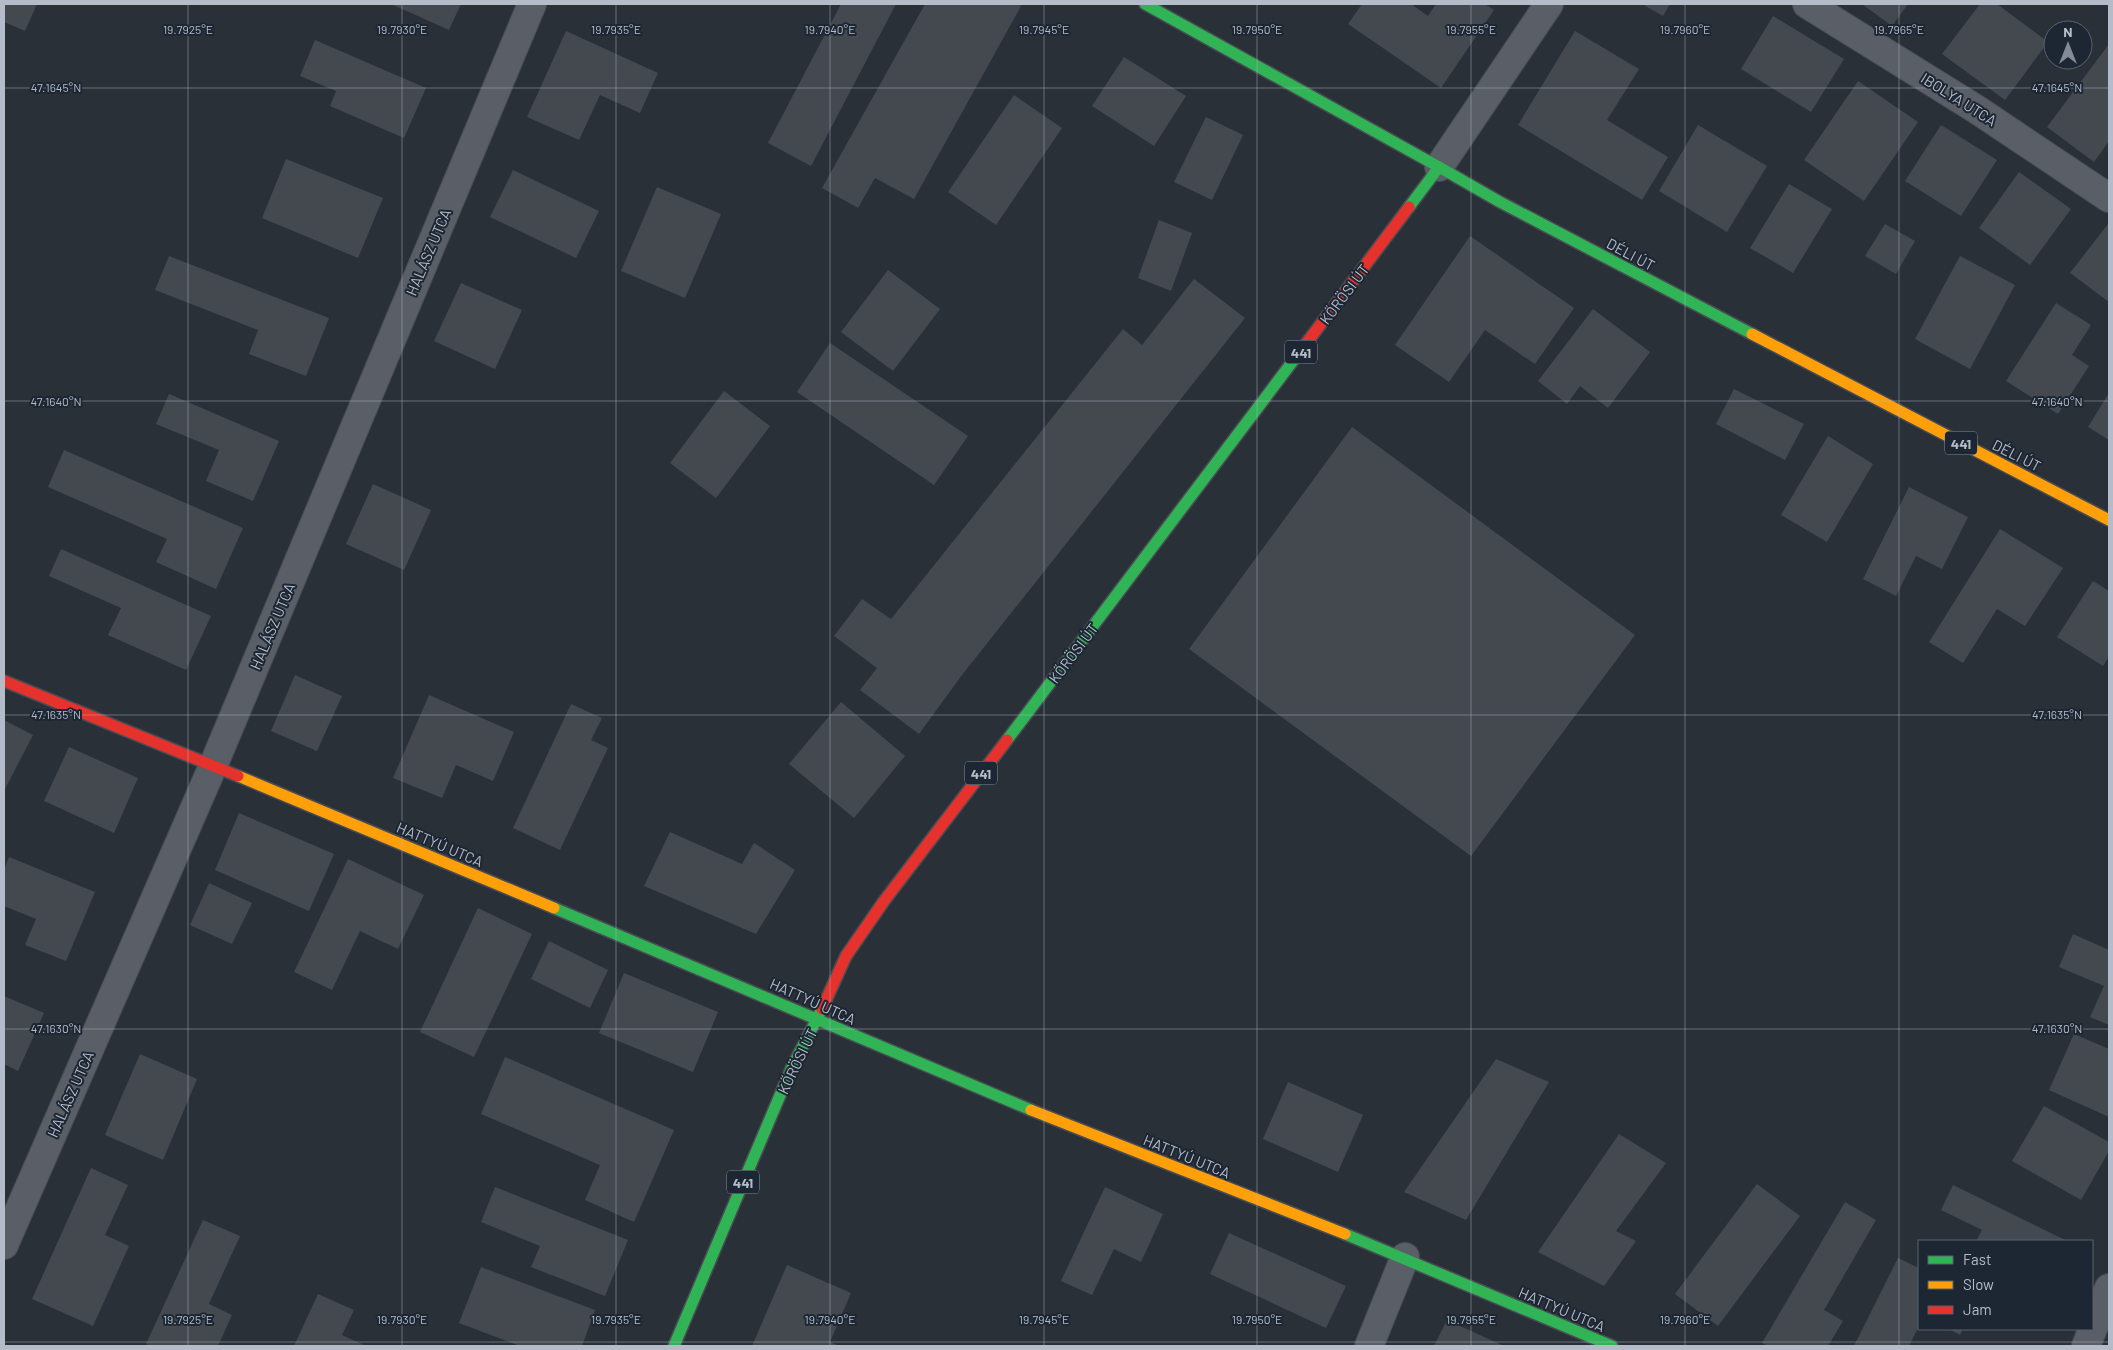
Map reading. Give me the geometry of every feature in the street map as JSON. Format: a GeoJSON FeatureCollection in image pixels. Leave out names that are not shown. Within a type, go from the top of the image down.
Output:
{"type":"FeatureCollection","features":[{"type":"Feature","properties":{"kind":"main road","name":"DÉLI ÚT"},"geometry":{"type":"LineString","coordinates":[[1145,4],[1500,202],[2109,520]]}},
{"type":"Feature","properties":{"kind":"main road","name":"KŐRÖSI ÚT"},"geometry":{"type":"LineString","coordinates":[[674,1346],[792,1067],[817,1020],[846,956],[884,900],[1162,537],[1439,167]]}},
{"type":"Feature","properties":{"kind":"main road","name":"HATTYÚ UTCA"},"geometry":{"type":"LineString","coordinates":[[4,681],[727,979],[817,1020],[1012,1102],[1405,1258],[1612,1346]]}},
{"type":"Feature","properties":{"kind":"street","name":"HALÁSZ UTCA"},"geometry":{"type":"LineString","coordinates":[[4,1245],[213,766],[532,4]]}},
{"type":"Feature","properties":{"kind":"street","name":"KŐRÖSI ÚT"},"geometry":{"type":"LineString","coordinates":[[1439,167],[1549,4]]}},
{"type":"Feature","properties":{"kind":"street","name":"IBOLYA UTCA"},"geometry":{"type":"LineString","coordinates":[[1807,4],[1976,109],[2109,198]]}},
{"type":"Feature","properties":{"kind":"street"},"geometry":{"type":"LineString","coordinates":[[1369,1346],[1405,1258]]}},
{"type":"Feature","properties":{"kind":"street"},"geometry":{"type":"LineString","coordinates":[[2093,1328],[2109,1288]]}},
{"type":"Feature","properties":{"kind":"street"},"geometry":{"type":"LineString","coordinates":[[2086,1346],[2092,1330]]}},
{"type":"Feature","properties":{"kind":"building"},"geometry":{"type":"Polygon","coordinates":[[[4,4],[37,4],[25,31],[4,22],[4,4]]]}},
{"type":"Feature","properties":{"kind":"building"},"geometry":{"type":"Polygon","coordinates":[[[391,4],[461,4],[449,30],[391,4]]]}},
{"type":"Feature","properties":{"kind":"building"},"geometry":{"type":"Polygon","coordinates":[[[841,4],[896,4],[811,166],[768,143],[841,4]]]}},
{"type":"Feature","properties":{"kind":"building"},"geometry":{"type":"Polygon","coordinates":[[[925,4],[1017,4],[1021,6],[914,199],[875,178],[858,208],[822,188],[925,4]]]}},
{"type":"Feature","properties":{"kind":"building"},"geometry":{"type":"Polygon","coordinates":[[[1362,4],[1411,4],[1428,16],[1436,4],[1485,4],[1494,10],[1441,88],[1348,24],[1362,4]]]}},
{"type":"Feature","properties":{"kind":"building"},"geometry":{"type":"Polygon","coordinates":[[[1642,4],[1670,4],[1663,16],[1642,4]]]}},
{"type":"Feature","properties":{"kind":"building"},"geometry":{"type":"Polygon","coordinates":[[[1862,4],[1908,4],[1892,26],[1862,4]]]}},
{"type":"Feature","properties":{"kind":"building"},"geometry":{"type":"Polygon","coordinates":[[[1980,4],[1997,4],[2043,38],[2043,49],[2005,100],[1942,54],[1980,4]]]}},
{"type":"Feature","properties":{"kind":"building"},"geometry":{"type":"Polygon","coordinates":[[[1773,16],[1844,59],[1811,112],[1741,69],[1773,16]]]}},
{"type":"Feature","properties":{"kind":"building"},"geometry":{"type":"Polygon","coordinates":[[[566,31],[658,73],[640,113],[600,95],[579,140],[527,117],[566,31]]]}},
{"type":"Feature","properties":{"kind":"building"},"geometry":{"type":"Polygon","coordinates":[[[1575,31],[1639,69],[1607,120],[1668,157],[1642,200],[1518,125],[1575,31]]]}},
{"type":"Feature","properties":{"kind":"building"},"geometry":{"type":"Polygon","coordinates":[[[315,40],[426,88],[404,138],[330,106],[336,91],[300,76],[315,40]]]}},
{"type":"Feature","properties":{"kind":"building"},"geometry":{"type":"Polygon","coordinates":[[[2109,44],[2109,141],[2094,162],[2047,127],[2090,70],[2093,70],[2093,65],[2109,44]]]}},
{"type":"Feature","properties":{"kind":"building"},"geometry":{"type":"Polygon","coordinates":[[[1124,57],[1186,96],[1154,146],[1092,106],[1124,57]]]}},
{"type":"Feature","properties":{"kind":"building"},"geometry":{"type":"Polygon","coordinates":[[[1858,81],[1918,122],[1864,201],[1804,160],[1858,81]]]}},
{"type":"Feature","properties":{"kind":"building"},"geometry":{"type":"Polygon","coordinates":[[[1014,95],[1062,128],[996,225],[948,192],[1014,95]]]}},
{"type":"Feature","properties":{"kind":"building"},"geometry":{"type":"Polygon","coordinates":[[[1206,117],[1243,135],[1212,200],[1174,182],[1206,117]]]}},
{"type":"Feature","properties":{"kind":"building"},"geometry":{"type":"Polygon","coordinates":[[[1698,125],[1767,166],[1727,232],[1659,191],[1698,125]]]}},
{"type":"Feature","properties":{"kind":"building"},"geometry":{"type":"Polygon","coordinates":[[[1941,125],[1997,160],[1961,216],[1905,181],[1941,125]]]}},
{"type":"Feature","properties":{"kind":"building"},"geometry":{"type":"Polygon","coordinates":[[[286,159],[383,198],[358,258],[262,218],[286,159]]]}},
{"type":"Feature","properties":{"kind":"building"},"geometry":{"type":"Polygon","coordinates":[[[513,170],[599,211],[576,258],[490,217],[513,170]]]}},
{"type":"Feature","properties":{"kind":"building"},"geometry":{"type":"Polygon","coordinates":[[[2019,172],[2071,209],[2030,265],[1979,228],[2019,172]]]}},
{"type":"Feature","properties":{"kind":"building"},"geometry":{"type":"Polygon","coordinates":[[[1789,184],[1832,209],[1793,273],[1750,248],[1789,184]]]}},
{"type":"Feature","properties":{"kind":"building"},"geometry":{"type":"Polygon","coordinates":[[[657,187],[721,214],[685,298],[621,271],[657,187]]]}},
{"type":"Feature","properties":{"kind":"building"},"geometry":{"type":"Polygon","coordinates":[[[1159,220],[1192,233],[1171,291],[1138,278],[1159,220]]]}},
{"type":"Feature","properties":{"kind":"building"},"geometry":{"type":"Polygon","coordinates":[[[1885,224],[1915,241],[1896,274],[1865,256],[1885,224]]]}},
{"type":"Feature","properties":{"kind":"building"},"geometry":{"type":"Polygon","coordinates":[[[2109,225],[2109,302],[2070,273],[2109,225]]]}},
{"type":"Feature","properties":{"kind":"building"},"geometry":{"type":"Polygon","coordinates":[[[1470,236],[1574,308],[1535,364],[1485,330],[1449,382],[1395,345],[1470,236]]]}},
{"type":"Feature","properties":{"kind":"building"},"geometry":{"type":"Polygon","coordinates":[[[169,256],[329,318],[306,376],[249,354],[258,330],[155,290],[169,256]]]}},
{"type":"Feature","properties":{"kind":"building"},"geometry":{"type":"Polygon","coordinates":[[[1960,256],[2015,285],[1970,369],[1915,339],[1960,256]]]}},
{"type":"Feature","properties":{"kind":"building"},"geometry":{"type":"Polygon","coordinates":[[[888,270],[940,309],[893,371],[841,332],[888,270]]]}},
{"type":"Feature","properties":{"kind":"building"},"geometry":{"type":"Polygon","coordinates":[[[1194,279],[1245,318],[962,675],[919,734],[860,690],[877,668],[834,636],[862,599],[891,619],[1123,329],[1142,345],[1194,279]]]}},
{"type":"Feature","properties":{"kind":"building"},"geometry":{"type":"Polygon","coordinates":[[[461,283],[522,310],[495,369],[434,341],[461,283]]]}},
{"type":"Feature","properties":{"kind":"building"},"geometry":{"type":"Polygon","coordinates":[[[2056,303],[2091,325],[2072,355],[2089,366],[2058,414],[2006,381],[2056,303]]]}},
{"type":"Feature","properties":{"kind":"building"},"geometry":{"type":"Polygon","coordinates":[[[1593,309],[1650,352],[1608,408],[1580,386],[1567,404],[1538,381],[1593,309]]]}},
{"type":"Feature","properties":{"kind":"building"},"geometry":{"type":"Polygon","coordinates":[[[830,343],[968,436],[934,485],[797,392],[830,343]]]}},
{"type":"Feature","properties":{"kind":"building"},"geometry":{"type":"Polygon","coordinates":[[[1734,389],[1804,424],[1785,460],[1716,424],[1734,389]]]}},
{"type":"Feature","properties":{"kind":"building"},"geometry":{"type":"Polygon","coordinates":[[[724,391],[770,426],[716,498],[670,463],[724,391]]]}},
{"type":"Feature","properties":{"kind":"building"},"geometry":{"type":"Polygon","coordinates":[[[2109,393],[2109,440],[2088,427],[2109,393]]]}},
{"type":"Feature","properties":{"kind":"building"},"geometry":{"type":"Polygon","coordinates":[[[169,394],[279,441],[253,501],[206,481],[219,450],[156,424],[169,394]]]}},
{"type":"Feature","properties":{"kind":"building"},"geometry":{"type":"Polygon","coordinates":[[[1352,427],[1635,635],[1471,856],[1189,649],[1352,427]]]}},
{"type":"Feature","properties":{"kind":"building"},"geometry":{"type":"Polygon","coordinates":[[[1828,436],[1873,464],[1827,542],[1781,515],[1828,436]]]}},
{"type":"Feature","properties":{"kind":"building"},"geometry":{"type":"Polygon","coordinates":[[[64,450],[243,528],[216,589],[156,562],[167,539],[48,487],[64,450]]]}},
{"type":"Feature","properties":{"kind":"building"},"geometry":{"type":"Polygon","coordinates":[[[373,484],[431,510],[404,570],[346,544],[373,484]]]}},
{"type":"Feature","properties":{"kind":"building"},"geometry":{"type":"Polygon","coordinates":[[[1909,487],[1968,517],[1942,569],[1916,556],[1896,596],[1863,579],[1909,487]]]}},
{"type":"Feature","properties":{"kind":"building"},"geometry":{"type":"Polygon","coordinates":[[[2000,529],[2063,568],[2025,626],[1997,609],[1963,663],[1929,642],[2000,529]]]}},
{"type":"Feature","properties":{"kind":"building"},"geometry":{"type":"Polygon","coordinates":[[[61,549],[211,616],[186,670],[108,635],[121,608],[49,576],[61,549]]]}},
{"type":"Feature","properties":{"kind":"building"},"geometry":{"type":"Polygon","coordinates":[[[2093,581],[2109,591],[2109,656],[2103,666],[2057,637],[2093,581]]]}},
{"type":"Feature","properties":{"kind":"building"},"geometry":{"type":"Polygon","coordinates":[[[295,675],[342,696],[317,751],[271,731],[295,675]]]}},
{"type":"Feature","properties":{"kind":"building"},"geometry":{"type":"Polygon","coordinates":[[[429,695],[514,732],[493,781],[456,765],[442,798],[393,778],[429,695]]]}},
{"type":"Feature","properties":{"kind":"building"},"geometry":{"type":"Polygon","coordinates":[[[841,702],[905,756],[854,818],[789,764],[841,702]]]}},
{"type":"Feature","properties":{"kind":"building"},"geometry":{"type":"Polygon","coordinates":[[[571,704],[602,718],[591,740],[608,748],[560,850],[513,828],[571,704]]]}},
{"type":"Feature","properties":{"kind":"building"},"geometry":{"type":"Polygon","coordinates":[[[4,720],[33,735],[5,789],[4,788],[4,720]]]}},
{"type":"Feature","properties":{"kind":"building"},"geometry":{"type":"Polygon","coordinates":[[[69,747],[138,778],[114,833],[44,801],[69,747]]]}},
{"type":"Feature","properties":{"kind":"building"},"geometry":{"type":"Polygon","coordinates":[[[239,813],[334,854],[309,911],[215,870],[239,813]]]}},
{"type":"Feature","properties":{"kind":"building"},"geometry":{"type":"Polygon","coordinates":[[[670,832],[742,864],[754,843],[795,870],[756,934],[644,886],[670,832]]]}},
{"type":"Feature","properties":{"kind":"building"},"geometry":{"type":"Polygon","coordinates":[[[9,857],[95,892],[66,961],[25,945],[36,919],[4,906],[4,870],[9,857]]]}},
{"type":"Feature","properties":{"kind":"building"},"geometry":{"type":"Polygon","coordinates":[[[348,859],[424,895],[398,949],[360,931],[332,990],[294,972],[348,859]]]}},
{"type":"Feature","properties":{"kind":"building"},"geometry":{"type":"Polygon","coordinates":[[[209,883],[252,903],[232,944],[190,925],[209,883]]]}},
{"type":"Feature","properties":{"kind":"building"},"geometry":{"type":"Polygon","coordinates":[[[478,908],[532,934],[474,1057],[420,1032],[478,908]]]}},
{"type":"Feature","properties":{"kind":"building"},"geometry":{"type":"Polygon","coordinates":[[[2073,934],[2109,950],[2109,1025],[2090,1017],[2104,986],[2059,967],[2073,934]]]}},
{"type":"Feature","properties":{"kind":"building"},"geometry":{"type":"Polygon","coordinates":[[[549,941],[608,970],[590,1008],[531,979],[549,941]]]}},
{"type":"Feature","properties":{"kind":"building"},"geometry":{"type":"Polygon","coordinates":[[[624,973],[718,1012],[693,1072],[599,1033],[624,973]]]}},
{"type":"Feature","properties":{"kind":"building"},"geometry":{"type":"Polygon","coordinates":[[[4,996],[44,1013],[18,1071],[4,1064],[4,996]]]}},
{"type":"Feature","properties":{"kind":"building"},"geometry":{"type":"Polygon","coordinates":[[[2074,1034],[2109,1049],[2109,1117],[2049,1090],[2074,1034]]]}},
{"type":"Feature","properties":{"kind":"building"},"geometry":{"type":"Polygon","coordinates":[[[140,1054],[197,1079],[163,1160],[105,1135],[140,1054]]]}},
{"type":"Feature","properties":{"kind":"building"},"geometry":{"type":"Polygon","coordinates":[[[505,1057],[674,1130],[634,1222],[585,1200],[600,1165],[481,1114],[505,1057]]]}},
{"type":"Feature","properties":{"kind":"building"},"geometry":{"type":"Polygon","coordinates":[[[1496,1059],[1549,1082],[1466,1220],[1404,1192],[1496,1059]]]}},
{"type":"Feature","properties":{"kind":"building"},"geometry":{"type":"Polygon","coordinates":[[[1288,1082],[1363,1115],[1338,1172],[1263,1139],[1288,1082]]]}},
{"type":"Feature","properties":{"kind":"building"},"geometry":{"type":"Polygon","coordinates":[[[2044,1106],[2109,1142],[2109,1151],[2081,1200],[2012,1161],[2044,1106]]]}},
{"type":"Feature","properties":{"kind":"building"},"geometry":{"type":"Polygon","coordinates":[[[1619,1134],[1666,1163],[1616,1231],[1636,1241],[1604,1286],[1538,1252],[1619,1134]]]}},
{"type":"Feature","properties":{"kind":"building"},"geometry":{"type":"Polygon","coordinates":[[[91,1168],[128,1185],[105,1235],[129,1246],[93,1326],[32,1299],[91,1168]]]}},
{"type":"Feature","properties":{"kind":"building"},"geometry":{"type":"Polygon","coordinates":[[[1757,1184],[1800,1216],[1718,1326],[1675,1294],[1757,1184]]]}},
{"type":"Feature","properties":{"kind":"building"},"geometry":{"type":"Polygon","coordinates":[[[1953,1185],[2065,1240],[1977,1240],[1982,1230],[1941,1210],[1953,1185]]]}},
{"type":"Feature","properties":{"kind":"building"},"geometry":{"type":"Polygon","coordinates":[[[495,1187],[628,1240],[605,1296],[531,1267],[540,1246],[481,1222],[495,1187]]]}},
{"type":"Feature","properties":{"kind":"building"},"geometry":{"type":"Polygon","coordinates":[[[1105,1187],[1163,1214],[1141,1262],[1114,1249],[1092,1295],[1061,1281],[1105,1187]]]}},
{"type":"Feature","properties":{"kind":"building"},"geometry":{"type":"Polygon","coordinates":[[[1845,1202],[1876,1220],[1824,1310],[1843,1321],[1828,1346],[1768,1346],[1762,1343],[1845,1202]]]}},
{"type":"Feature","properties":{"kind":"building"},"geometry":{"type":"Polygon","coordinates":[[[203,1220],[240,1236],[209,1304],[232,1315],[218,1346],[151,1346],[146,1344],[203,1220]]]}},
{"type":"Feature","properties":{"kind":"building"},"geometry":{"type":"Polygon","coordinates":[[[1229,1233],[1346,1286],[1326,1328],[1210,1274],[1229,1233]]]}},
{"type":"Feature","properties":{"kind":"building"},"geometry":{"type":"Polygon","coordinates":[[[1898,1258],[1918,1268],[1918,1328],[1909,1346],[1854,1346],[1898,1258]]]}},
{"type":"Feature","properties":{"kind":"building"},"geometry":{"type":"Polygon","coordinates":[[[787,1265],[851,1293],[830,1342],[839,1346],[752,1346],[787,1265]]]}},
{"type":"Feature","properties":{"kind":"building"},"geometry":{"type":"Polygon","coordinates":[[[481,1267],[595,1310],[582,1346],[520,1346],[459,1323],[481,1267]]]}},
{"type":"Feature","properties":{"kind":"building"},"geometry":{"type":"Polygon","coordinates":[[[318,1294],[354,1310],[342,1335],[366,1346],[294,1346],[318,1294]]]}},
{"type":"Feature","properties":{"kind":"building"},"geometry":{"type":"Polygon","coordinates":[[[1447,1320],[1504,1346],[1434,1346],[1447,1320]]]}},
{"type":"Feature","properties":{"kind":"building"},"geometry":{"type":"Polygon","coordinates":[[[1951,1330],[1962,1330],[1960,1335],[1951,1330]]]}},
{"type":"Feature","properties":{"kind":"traffic: fast"},"geometry":{"type":"LineString","coordinates":[[1145,4],[1439,167]]}},
{"type":"Feature","properties":{"kind":"traffic: fast"},"geometry":{"type":"LineString","coordinates":[[1409,207],[1439,167],[1500,202],[1752,334]]}},
{"type":"Feature","properties":{"kind":"traffic: fast"},"geometry":{"type":"LineString","coordinates":[[1007,740],[1302,349]]}},
{"type":"Feature","properties":{"kind":"traffic: fast"},"geometry":{"type":"LineString","coordinates":[[554,908],[1031,1110]]}},
{"type":"Feature","properties":{"kind":"traffic: fast"},"geometry":{"type":"LineString","coordinates":[[674,1346],[792,1067],[822,1009]]}},
{"type":"Feature","properties":{"kind":"traffic: fast"},"geometry":{"type":"LineString","coordinates":[[1345,1234],[1612,1346]]}},
{"type":"Feature","properties":{"kind":"traffic: slow"},"geometry":{"type":"LineString","coordinates":[[1752,334],[2109,520]]}},
{"type":"Feature","properties":{"kind":"traffic: slow"},"geometry":{"type":"LineString","coordinates":[[238,776],[554,908]]}},
{"type":"Feature","properties":{"kind":"traffic: slow"},"geometry":{"type":"LineString","coordinates":[[1031,1110],[1345,1234]]}},
{"type":"Feature","properties":{"kind":"traffic: jam"},"geometry":{"type":"LineString","coordinates":[[1302,349],[1409,207]]}},
{"type":"Feature","properties":{"kind":"traffic: jam"},"geometry":{"type":"LineString","coordinates":[[4,681],[238,776]]}},
{"type":"Feature","properties":{"kind":"traffic: jam"},"geometry":{"type":"LineString","coordinates":[[822,1009],[846,956],[884,901],[1007,740]]}}]}
